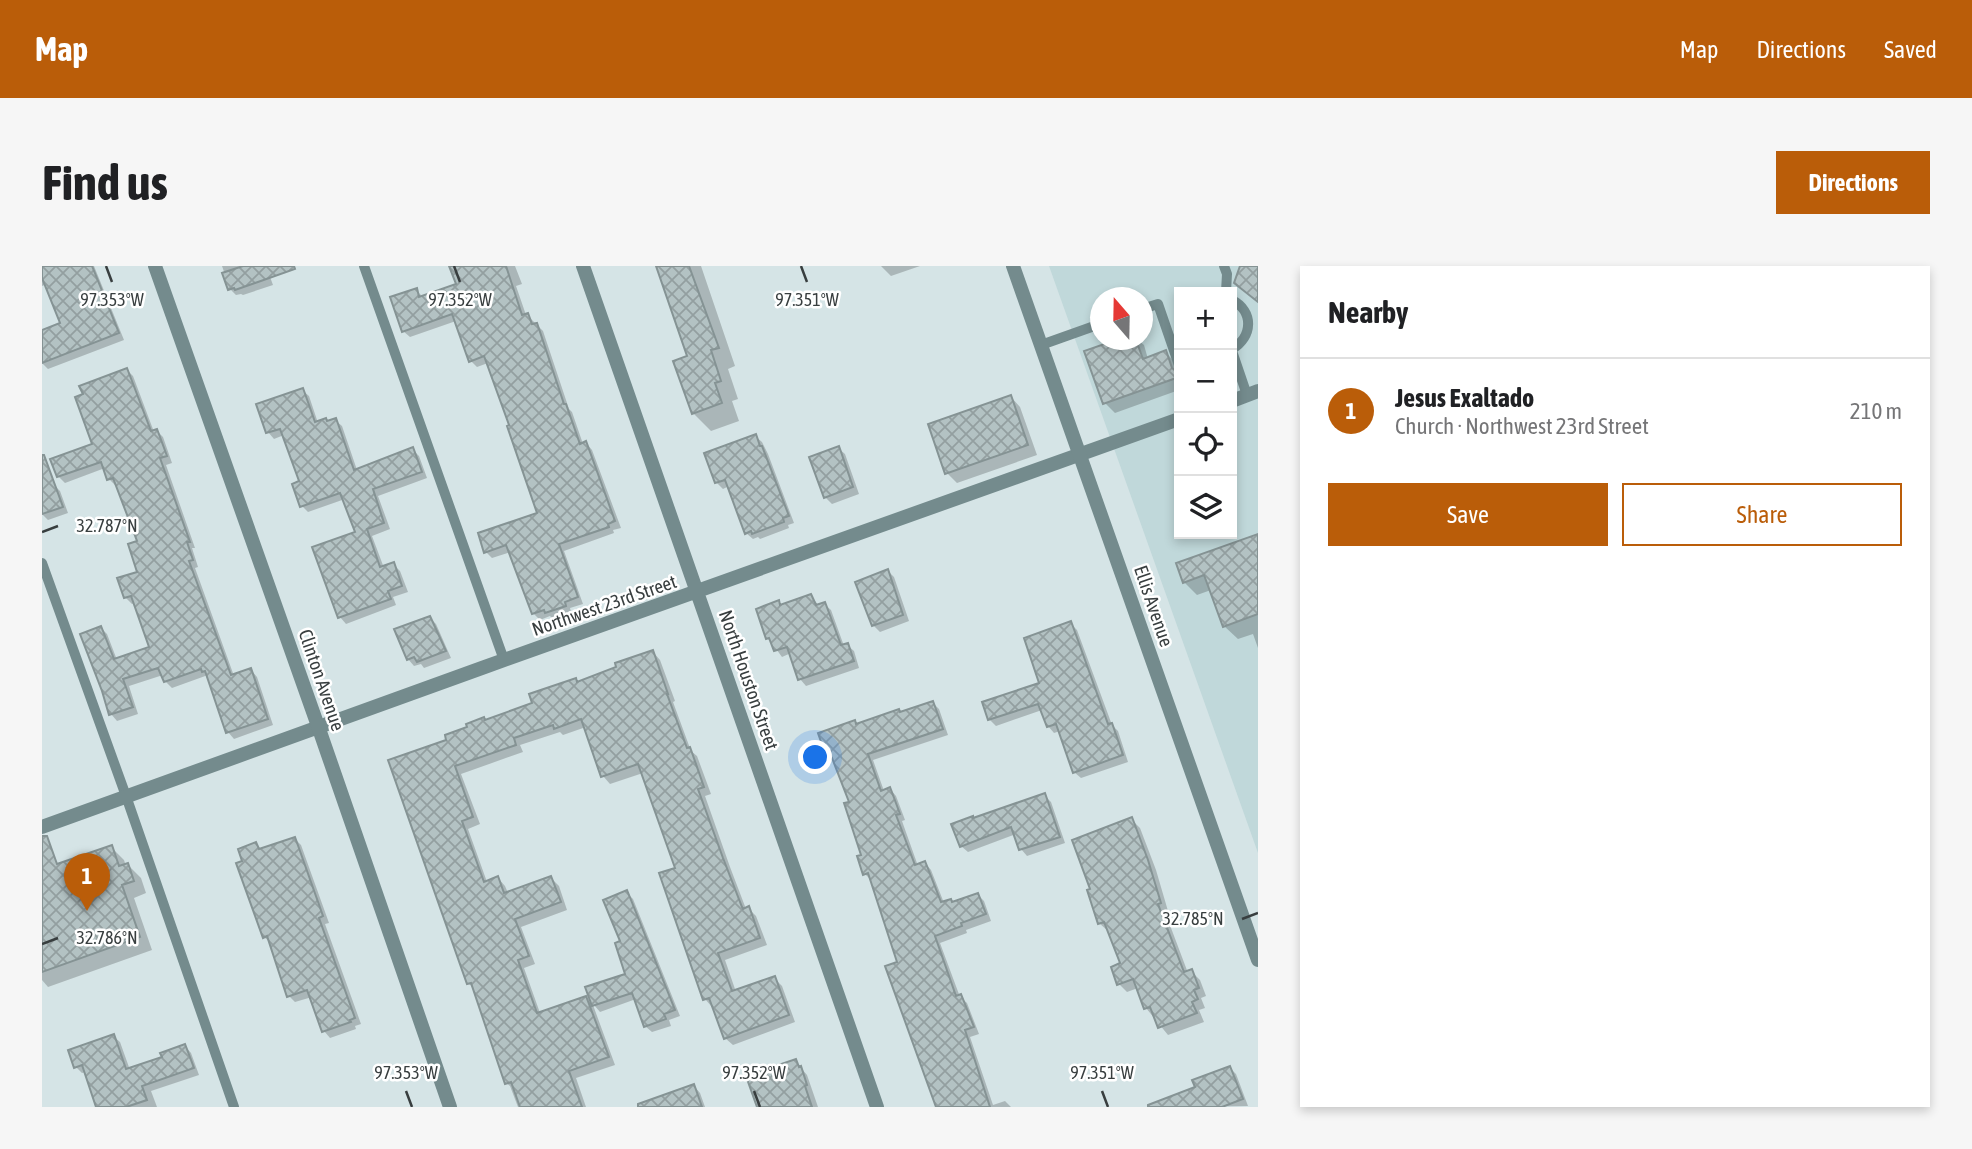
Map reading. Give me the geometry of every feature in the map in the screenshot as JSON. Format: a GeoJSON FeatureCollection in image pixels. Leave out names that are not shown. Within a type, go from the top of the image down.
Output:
{"type":"FeatureCollection","features":[{"type":"Feature","properties":{"kind":"street","name":"Clinton Avenue"},"geometry":{"type":"LineString","coordinates":[[155,266],[450,1107]]}},
{"type":"Feature","properties":{"kind":"street","name":"North Houston Street"},"geometry":{"type":"LineString","coordinates":[[583,266],[877,1107]]}},
{"type":"Feature","properties":{"kind":"street","name":"Ellis Avenue"},"geometry":{"type":"LineString","coordinates":[[1013,266],[1258,960]]}},
{"type":"Feature","properties":{"kind":"street","name":"Northwest 23rd Street"},"geometry":{"type":"LineString","coordinates":[[42,827],[1174,421]]}},
{"type":"Feature","properties":{"kind":"lane"},"geometry":{"type":"LineString","coordinates":[[363,266],[504,660]]}},
{"type":"Feature","properties":{"kind":"lane"},"geometry":{"type":"LineString","coordinates":[[1224,266],[1227,274],[1226,287]]}},
{"type":"Feature","properties":{"kind":"lane"},"geometry":{"type":"LineString","coordinates":[[1153,306],[1158,304],[1174,350]]}},
{"type":"Feature","properties":{"kind":"lane"},"geometry":{"type":"LineString","coordinates":[[1237,304],[1243,308],[1253,327],[1237,345]]}},
{"type":"Feature","properties":{"kind":"lane"},"geometry":{"type":"LineString","coordinates":[[1041,345],[1090,328]]}},
{"type":"Feature","properties":{"kind":"lane"},"geometry":{"type":"LineString","coordinates":[[1237,360],[1253,393]]}},
{"type":"Feature","properties":{"kind":"lane"},"geometry":{"type":"LineString","coordinates":[[42,563],[127,796],[234,1107]]}},
{"type":"Feature","properties":{"kind":"shaded area"},"geometry":{"type":"Polygon","coordinates":[[[1049,266],[1258,266],[1258,853],[1049,266]]]}},
{"type":"Feature","properties":{"kind":"building"},"geometry":{"type":"Polygon","coordinates":[[[42,266],[92,266],[119,333],[42,363],[42,330],[60,323],[42,278],[42,266]]]}},
{"type":"Feature","properties":{"kind":"building"},"geometry":{"type":"Polygon","coordinates":[[[243,266],[294,266],[295,269],[228,290],[222,273],[243,266]]]}},
{"type":"Feature","properties":{"kind":"building"},"geometry":{"type":"Polygon","coordinates":[[[449,266],[506,266],[522,315],[528,313],[532,324],[537,323],[564,404],[580,444],[586,441],[615,521],[608,524],[609,527],[559,544],[578,597],[565,602],[566,606],[545,613],[544,610],[532,614],[506,545],[484,553],[478,533],[537,513],[484,356],[469,362],[452,314],[402,332],[390,297],[417,288],[419,297],[456,284],[449,266]]]}},
{"type":"Feature","properties":{"kind":"building"},"geometry":{"type":"Polygon","coordinates":[[[656,266],[689,266],[719,348],[711,350],[721,381],[715,383],[722,403],[692,414],[673,361],[687,356],[656,266]]]}},
{"type":"Feature","properties":{"kind":"building"},"geometry":{"type":"Polygon","coordinates":[[[1240,266],[1258,266],[1258,302],[1234,283],[1240,266]]]}},
{"type":"Feature","properties":{"kind":"building"},"geometry":{"type":"Polygon","coordinates":[[[1140,350],[1143,359],[1166,350],[1174,370],[1174,379],[1103,404],[1084,351],[1140,350]]]}},
{"type":"Feature","properties":{"kind":"building"},"geometry":{"type":"Polygon","coordinates":[[[127,368],[151,431],[157,429],[167,456],[160,458],[190,542],[187,542],[193,560],[189,561],[231,675],[251,668],[268,719],[226,733],[205,671],[202,672],[201,669],[164,682],[158,668],[123,679],[133,707],[109,715],[80,634],[101,626],[114,659],[149,647],[131,596],[124,598],[117,578],[137,572],[128,544],[137,541],[113,478],[107,480],[101,462],[57,477],[50,459],[92,444],[75,397],[83,394],[79,386],[127,368]]]}},
{"type":"Feature","properties":{"kind":"building"},"geometry":{"type":"Polygon","coordinates":[[[303,388],[315,422],[336,418],[354,470],[413,447],[422,472],[373,489],[384,523],[367,529],[380,567],[394,562],[402,586],[388,591],[391,599],[338,618],[312,547],[355,532],[340,493],[300,507],[292,484],[299,481],[280,429],[266,433],[256,404],[303,388]]]}},
{"type":"Feature","properties":{"kind":"building"},"geometry":{"type":"Polygon","coordinates":[[[1011,395],[1028,445],[945,474],[928,424],[1011,395]]]}},
{"type":"Feature","properties":{"kind":"building"},"geometry":{"type":"Polygon","coordinates":[[[756,434],[789,516],[783,518],[784,522],[745,534],[725,480],[715,483],[704,453],[756,434]]]}},
{"type":"Feature","properties":{"kind":"building"},"geometry":{"type":"Polygon","coordinates":[[[839,446],[853,487],[824,498],[809,457],[839,446]]]}},
{"type":"Feature","properties":{"kind":"building"},"geometry":{"type":"Polygon","coordinates":[[[42,455],[63,507],[42,514],[42,455]]]}},
{"type":"Feature","properties":{"kind":"building"},"geometry":{"type":"Polygon","coordinates":[[[1258,534],[1258,614],[1223,627],[1204,575],[1183,583],[1176,563],[1258,534]]]}},
{"type":"Feature","properties":{"kind":"building"},"geometry":{"type":"Polygon","coordinates":[[[888,569],[903,615],[872,626],[855,582],[888,569]]]}},
{"type":"Feature","properties":{"kind":"building"},"geometry":{"type":"Polygon","coordinates":[[[811,594],[816,605],[825,602],[841,645],[848,643],[854,661],[798,680],[787,647],[774,651],[769,638],[766,639],[756,609],[779,600],[780,605],[811,594]]]}},
{"type":"Feature","properties":{"kind":"building"},"geometry":{"type":"Polygon","coordinates":[[[430,616],[446,651],[417,662],[414,657],[407,660],[394,629],[430,616]]]}},
{"type":"Feature","properties":{"kind":"building"},"geometry":{"type":"Polygon","coordinates":[[[1071,621],[1108,724],[1112,723],[1123,755],[1073,773],[1056,724],[1047,727],[1038,704],[988,720],[982,702],[1039,683],[1024,638],[1071,621]]]}},
{"type":"Feature","properties":{"kind":"building"},"geometry":{"type":"Polygon","coordinates":[[[653,650],[687,748],[690,747],[704,787],[698,789],[723,858],[743,909],[749,906],[760,938],[718,953],[732,991],[775,976],[789,1015],[724,1039],[709,998],[703,1000],[659,873],[675,868],[638,764],[601,777],[581,719],[554,729],[553,725],[514,738],[516,745],[455,766],[473,817],[462,821],[484,882],[498,876],[504,893],[551,876],[561,902],[515,919],[529,956],[518,960],[537,1013],[586,996],[609,1057],[569,1071],[582,1107],[520,1107],[511,1082],[505,1084],[471,983],[467,984],[388,760],[446,740],[445,735],[467,727],[466,724],[532,703],[529,694],[576,678],[577,682],[616,667],[615,663],[653,650]]]}},
{"type":"Feature","properties":{"kind":"building"},"geometry":{"type":"Polygon","coordinates":[[[933,701],[943,729],[868,754],[881,791],[890,787],[900,814],[896,815],[915,865],[925,861],[941,902],[951,899],[952,902],[978,893],[986,914],[935,936],[956,996],[961,994],[974,1027],[965,1030],[990,1107],[936,1107],[885,966],[897,962],[868,873],[863,875],[857,856],[861,855],[844,803],[849,802],[832,758],[830,755],[826,756],[818,733],[855,720],[856,724],[933,701]]]}},
{"type":"Feature","properties":{"kind":"building"},"geometry":{"type":"Polygon","coordinates":[[[1045,793],[1060,837],[1019,850],[1011,827],[960,847],[951,824],[1045,793]]]}},
{"type":"Feature","properties":{"kind":"building"},"geometry":{"type":"Polygon","coordinates":[[[1132,817],[1161,903],[1158,904],[1184,972],[1192,969],[1199,988],[1194,990],[1198,999],[1192,1002],[1197,1013],[1158,1028],[1150,1007],[1144,1009],[1133,979],[1117,985],[1111,967],[1120,963],[1104,922],[1098,924],[1087,890],[1090,889],[1072,840],[1132,817]]]}},
{"type":"Feature","properties":{"kind":"building"},"geometry":{"type":"Polygon","coordinates":[[[42,836],[47,836],[57,864],[112,845],[119,866],[128,863],[134,881],[122,885],[140,937],[42,972],[42,836]]]}},
{"type":"Feature","properties":{"kind":"building"},"geometry":{"type":"Polygon","coordinates":[[[295,837],[323,916],[319,918],[355,1018],[350,1020],[351,1022],[322,1032],[307,990],[287,997],[267,936],[263,938],[236,863],[242,861],[238,849],[256,842],[259,849],[295,837]]]}},
{"type":"Feature","properties":{"kind":"building"},"geometry":{"type":"Polygon","coordinates":[[[627,890],[675,1010],[664,1014],[666,1019],[644,1027],[632,993],[592,1006],[585,987],[625,974],[615,943],[620,941],[603,900],[627,890]]]}},
{"type":"Feature","properties":{"kind":"building"},"geometry":{"type":"Polygon","coordinates":[[[114,1034],[126,1069],[162,1057],[160,1053],[185,1044],[194,1068],[142,1086],[147,1100],[126,1107],[96,1107],[82,1065],[74,1068],[68,1050],[114,1034]]]}},
{"type":"Feature","properties":{"kind":"building"},"geometry":{"type":"Polygon","coordinates":[[[796,1059],[799,1067],[801,1066],[812,1107],[757,1107],[746,1076],[796,1059]]]}},
{"type":"Feature","properties":{"kind":"building"},"geometry":{"type":"Polygon","coordinates":[[[1230,1066],[1243,1099],[1222,1107],[1148,1107],[1195,1087],[1192,1080],[1230,1066]]]}},
{"type":"Feature","properties":{"kind":"building"},"geometry":{"type":"Polygon","coordinates":[[[694,1084],[702,1107],[638,1107],[638,1104],[694,1084]]]}},
{"type":"Feature","properties":{"kind":"place","name":"Jesus Exaltado"},"geometry":{"type":"Point","coordinates":[87,911]}}]}
